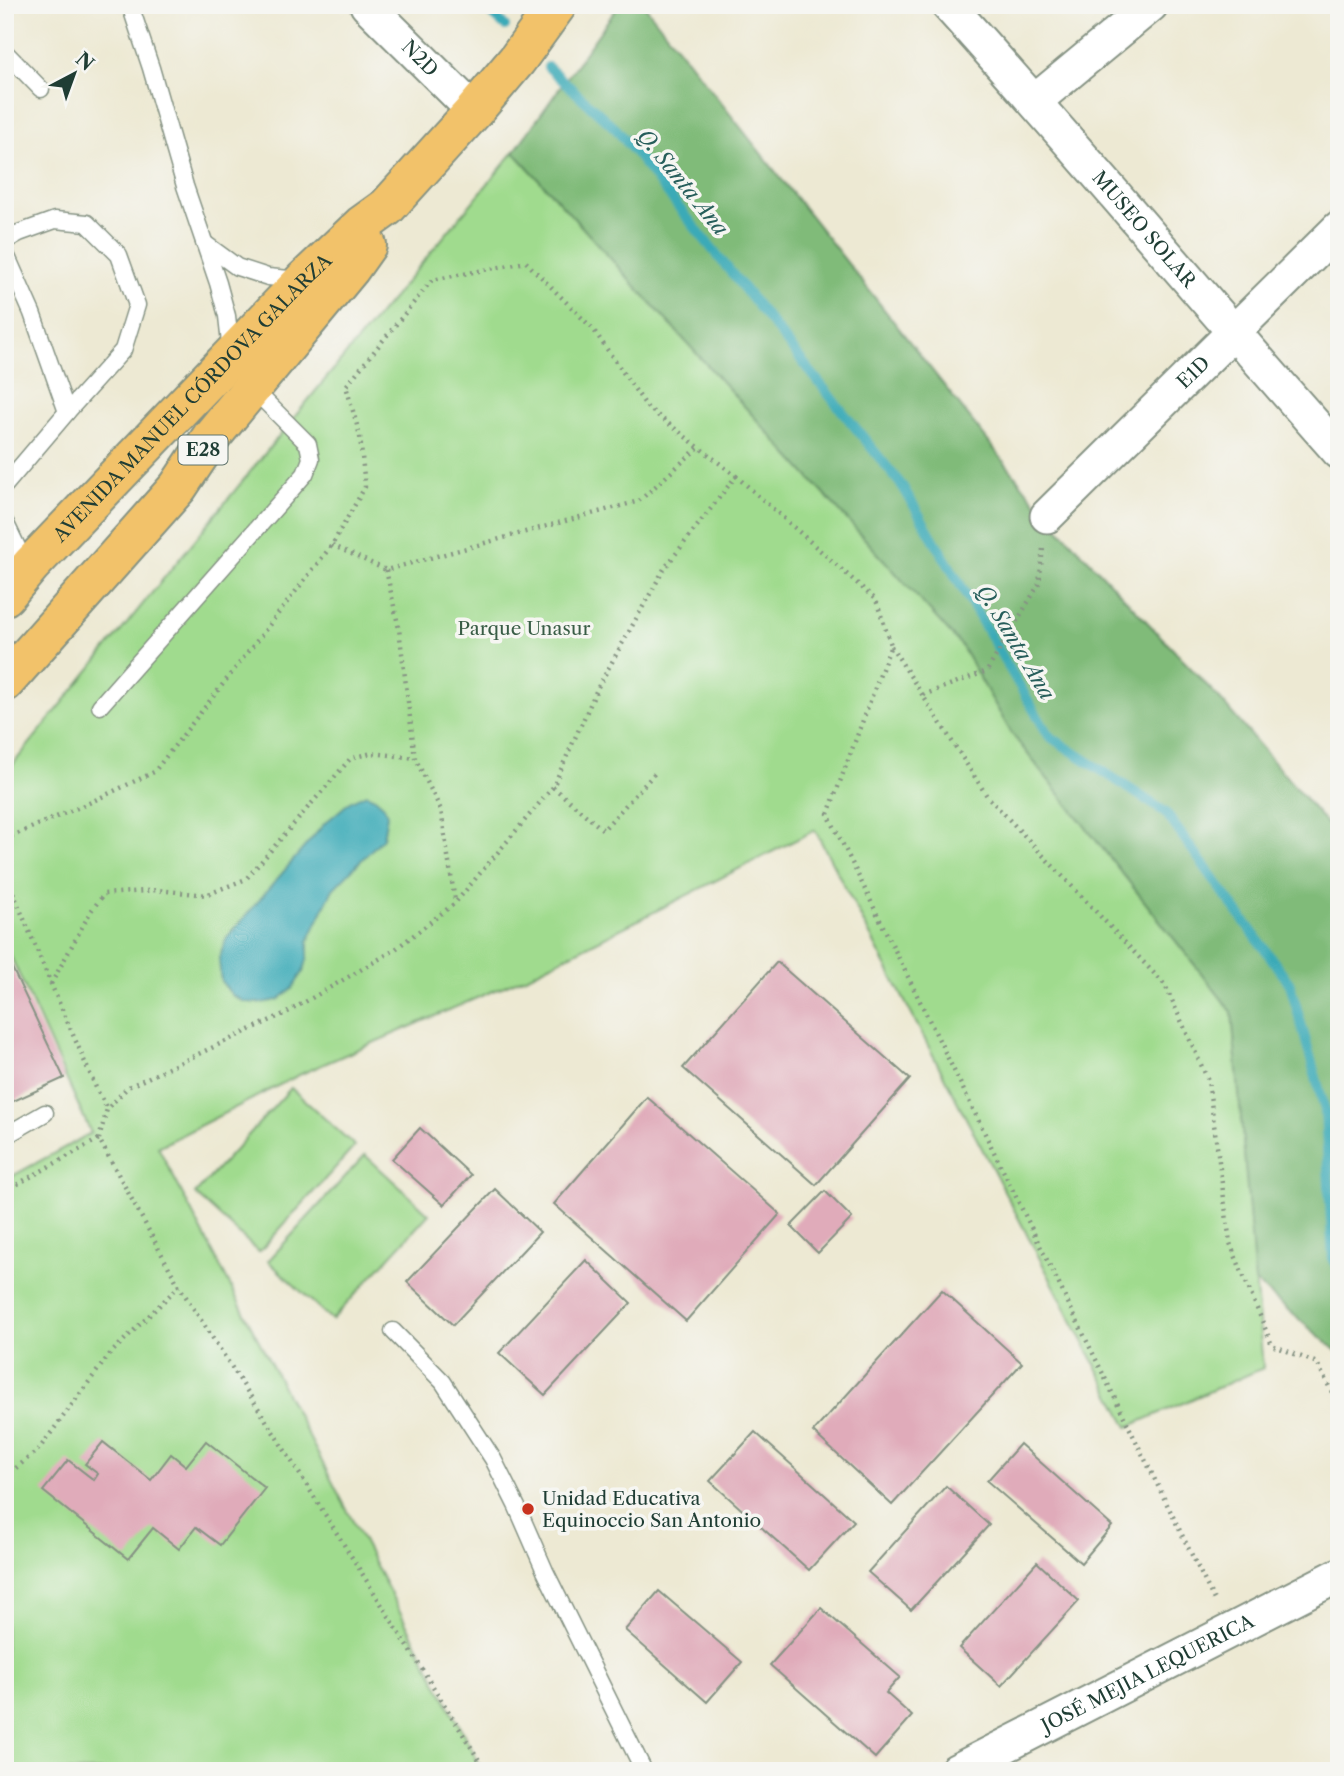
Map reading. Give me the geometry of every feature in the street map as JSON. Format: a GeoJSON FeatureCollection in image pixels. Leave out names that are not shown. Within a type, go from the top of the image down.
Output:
{"type":"FeatureCollection","features":[{"type":"Feature","properties":{"kind":"main road","name":"AVENIDA MANUEL CÓRDOVA GALARZA"},"geometry":{"type":"LineString","coordinates":[[5,596],[31,565],[304,280],[362,225],[387,207],[517,60],[557,5]]}},
{"type":"Feature","properties":{"kind":"main road","name":"AVENIDA MANUEL CÓRDOVA GALARZA"},"geometry":{"type":"LineString","coordinates":[[5,682],[178,487],[212,436],[350,269],[373,236],[387,207]]}},
{"type":"Feature","properties":{"kind":"main road"},"geometry":{"type":"LineString","coordinates":[[5,596],[48,633]]}},
{"type":"Feature","properties":{"kind":"street","name":"N2D"},"geometry":{"type":"LineString","coordinates":[[367,5],[474,111]]}},
{"type":"Feature","properties":{"kind":"street","name":"MUSEO SOLAR"},"geometry":{"type":"LineString","coordinates":[[948,5],[1035,101],[1233,333],[1339,452]]}},
{"type":"Feature","properties":{"kind":"street"},"geometry":{"type":"LineString","coordinates":[[1035,101],[1151,5]]}},
{"type":"Feature","properties":{"kind":"street","name":"E1D"},"geometry":{"type":"LineString","coordinates":[[1047,516],[1339,228]]}},
{"type":"Feature","properties":{"kind":"street","name":"JOSÉ MEJIA LEQUERICA"},"geometry":{"type":"LineString","coordinates":[[956,1771],[1339,1575]]}},
{"type":"Feature","properties":{"kind":"lane"},"geometry":{"type":"LineString","coordinates":[[130,5],[218,283],[227,316],[231,355]]}},
{"type":"Feature","properties":{"kind":"lane"},"geometry":{"type":"LineString","coordinates":[[5,52],[41,89]]}},
{"type":"Feature","properties":{"kind":"lane"},"geometry":{"type":"LineString","coordinates":[[5,241],[55,220],[87,223],[119,256],[137,305],[123,349],[5,485]]}},
{"type":"Feature","properties":{"kind":"lane"},"geometry":{"type":"LineString","coordinates":[[204,243],[237,267],[268,277],[304,280]]}},
{"type":"Feature","properties":{"kind":"lane"},"geometry":{"type":"LineString","coordinates":[[5,253],[32,313],[67,412]]}},
{"type":"Feature","properties":{"kind":"lane"},"geometry":{"type":"LineString","coordinates":[[100,706],[305,474],[311,458],[308,444],[253,388]]}},
{"type":"Feature","properties":{"kind":"lane"},"geometry":{"type":"LineString","coordinates":[[5,522],[19,551],[31,565]]}},
{"type":"Feature","properties":{"kind":"lane"},"geometry":{"type":"LineString","coordinates":[[5,1136],[45,1113]]}},
{"type":"Feature","properties":{"kind":"lane"},"geometry":{"type":"LineString","coordinates":[[393,1331],[443,1382],[493,1460],[545,1572],[644,1771]]}},
{"type":"Feature","properties":{"kind":"path"},"geometry":{"type":"LineString","coordinates":[[5,839],[154,772],[332,545],[365,487],[360,436],[346,386],[432,280],[526,262],[593,329],[647,407],[736,475],[876,600],[891,645],[988,796],[1165,985],[1208,1080],[1230,1243],[1235,1256],[1272,1345],[1317,1363],[1339,1405]]}},
{"type":"Feature","properties":{"kind":"path"},"geometry":{"type":"LineString","coordinates":[[332,545],[386,570],[639,501],[699,447]]}},
{"type":"Feature","properties":{"kind":"path"},"geometry":{"type":"LineString","coordinates":[[486,1771],[179,1286],[99,1139],[107,1109],[128,1087],[286,1013],[393,951],[455,903],[553,787],[598,687],[664,569],[736,475]]}},
{"type":"Feature","properties":{"kind":"path"},"geometry":{"type":"LineString","coordinates":[[386,570],[399,629],[415,758],[441,810],[455,903]]}},
{"type":"Feature","properties":{"kind":"path"},"geometry":{"type":"LineString","coordinates":[[923,695],[987,671],[1039,584]]}},
{"type":"Feature","properties":{"kind":"path"},"geometry":{"type":"LineString","coordinates":[[891,645],[828,814],[1228,1630]]}},
{"type":"Feature","properties":{"kind":"path"},"geometry":{"type":"LineString","coordinates":[[51,984],[91,911],[104,894],[159,890],[206,895],[246,879],[351,758],[372,753],[415,758]]}},
{"type":"Feature","properties":{"kind":"path"},"geometry":{"type":"LineString","coordinates":[[553,787],[603,830],[655,773]]}},
{"type":"Feature","properties":{"kind":"path"},"geometry":{"type":"LineString","coordinates":[[5,873],[107,1109]]}},
{"type":"Feature","properties":{"kind":"path"},"geometry":{"type":"LineString","coordinates":[[5,1191],[99,1139]]}},
{"type":"Feature","properties":{"kind":"path"},"geometry":{"type":"LineString","coordinates":[[5,1477],[39,1449],[109,1355],[179,1286]]}},
{"type":"Feature","properties":{"kind":"green space"},"geometry":{"type":"Polygon","coordinates":[[[619,5],[644,5],[1047,516],[1219,698],[1337,836],[1339,1353],[1255,1282],[1232,1012],[1012,734],[961,645],[514,152],[619,5]]]}},
{"type":"Feature","properties":{"kind":"green space","name":"Parque Unasur"},"geometry":{"type":"Polygon","coordinates":[[[514,152],[961,645],[1012,734],[1232,1012],[1263,1368],[1128,1427],[815,830],[530,975],[301,1074],[158,1147],[483,1771],[5,1771],[5,1180],[91,1133],[5,944],[5,774],[314,393],[514,152]]]}},
{"type":"Feature","properties":{"kind":"green space"},"geometry":{"type":"Polygon","coordinates":[[[291,1088],[355,1146],[259,1252],[195,1194],[291,1088]]]}},
{"type":"Feature","properties":{"kind":"green space"},"geometry":{"type":"Polygon","coordinates":[[[365,1155],[429,1214],[332,1320],[268,1261],[365,1155]]]}},
{"type":"Feature","properties":{"kind":"water"},"geometry":{"type":"Polygon","coordinates":[[[366,794],[384,806],[387,815],[383,838],[333,889],[308,941],[308,957],[303,972],[292,989],[278,1000],[261,1003],[245,1002],[232,995],[221,981],[219,959],[226,939],[325,823],[351,801],[366,794]]]}},
{"type":"Feature","properties":{"kind":"building"},"geometry":{"type":"Polygon","coordinates":[[[5,953],[64,1078],[5,1105],[5,953]]]}},
{"type":"Feature","properties":{"kind":"building"},"geometry":{"type":"Polygon","coordinates":[[[777,962],[910,1079],[816,1185],[683,1068],[777,962]]]}},
{"type":"Feature","properties":{"kind":"building"},"geometry":{"type":"Polygon","coordinates":[[[647,1097],[780,1214],[686,1321],[554,1204],[647,1097]]]}},
{"type":"Feature","properties":{"kind":"building"},"geometry":{"type":"Polygon","coordinates":[[[420,1128],[471,1175],[444,1205],[392,1159],[420,1128]]]}},
{"type":"Feature","properties":{"kind":"building"},"geometry":{"type":"Polygon","coordinates":[[[495,1189],[540,1232],[453,1325],[407,1282],[495,1189]]]}},
{"type":"Feature","properties":{"kind":"building"},"geometry":{"type":"Polygon","coordinates":[[[825,1191],[852,1218],[818,1253],[791,1226],[825,1191]]]}},
{"type":"Feature","properties":{"kind":"building"},"geometry":{"type":"Polygon","coordinates":[[[586,1260],[631,1303],[545,1395],[499,1353],[586,1260]]]}},
{"type":"Feature","properties":{"kind":"building"},"geometry":{"type":"Polygon","coordinates":[[[942,1290],[1022,1363],[892,1505],[813,1432],[942,1290]]]}},
{"type":"Feature","properties":{"kind":"building"},"geometry":{"type":"Polygon","coordinates":[[[755,1432],[854,1521],[809,1570],[710,1481],[755,1432]]]}},
{"type":"Feature","properties":{"kind":"building"},"geometry":{"type":"Polygon","coordinates":[[[206,1441],[265,1488],[220,1545],[196,1527],[179,1549],[153,1528],[128,1559],[43,1491],[68,1460],[94,1480],[98,1474],[85,1464],[103,1442],[151,1480],[171,1454],[186,1466],[206,1441]]]}},
{"type":"Feature","properties":{"kind":"building"},"geometry":{"type":"Polygon","coordinates":[[[1020,1444],[1112,1526],[1081,1563],[987,1481],[1020,1444]]]}},
{"type":"Feature","properties":{"kind":"building"},"geometry":{"type":"Polygon","coordinates":[[[946,1486],[989,1525],[911,1610],[868,1572],[946,1486]]]}},
{"type":"Feature","properties":{"kind":"building"},"geometry":{"type":"Polygon","coordinates":[[[1037,1562],[1079,1601],[1001,1686],[959,1648],[1037,1562]]]}},
{"type":"Feature","properties":{"kind":"building"},"geometry":{"type":"Polygon","coordinates":[[[659,1591],[742,1662],[707,1702],[625,1630],[659,1591]]]}},
{"type":"Feature","properties":{"kind":"building"},"geometry":{"type":"Polygon","coordinates":[[[821,1608],[900,1677],[886,1693],[912,1716],[875,1758],[770,1665],[821,1608]]]}},
{"type":"Feature","properties":{"kind":"waterway","name":"Q. Santa Ana"},"geometry":{"type":"LineString","coordinates":[[482,5],[505,26]]}},
{"type":"Feature","properties":{"kind":"waterway","name":"Q. Santa Ana"},"geometry":{"type":"LineString","coordinates":[[548,67],[616,129],[903,487],[1049,736],[1165,812],[1290,984],[1325,1110],[1333,1260],[1339,1270]]}},
{"type":"Feature","properties":{"kind":"place","name":"Unidad Educativa Equinoccio San Antonio"},"geometry":{"type":"Point","coordinates":[528,1509]}}]}
